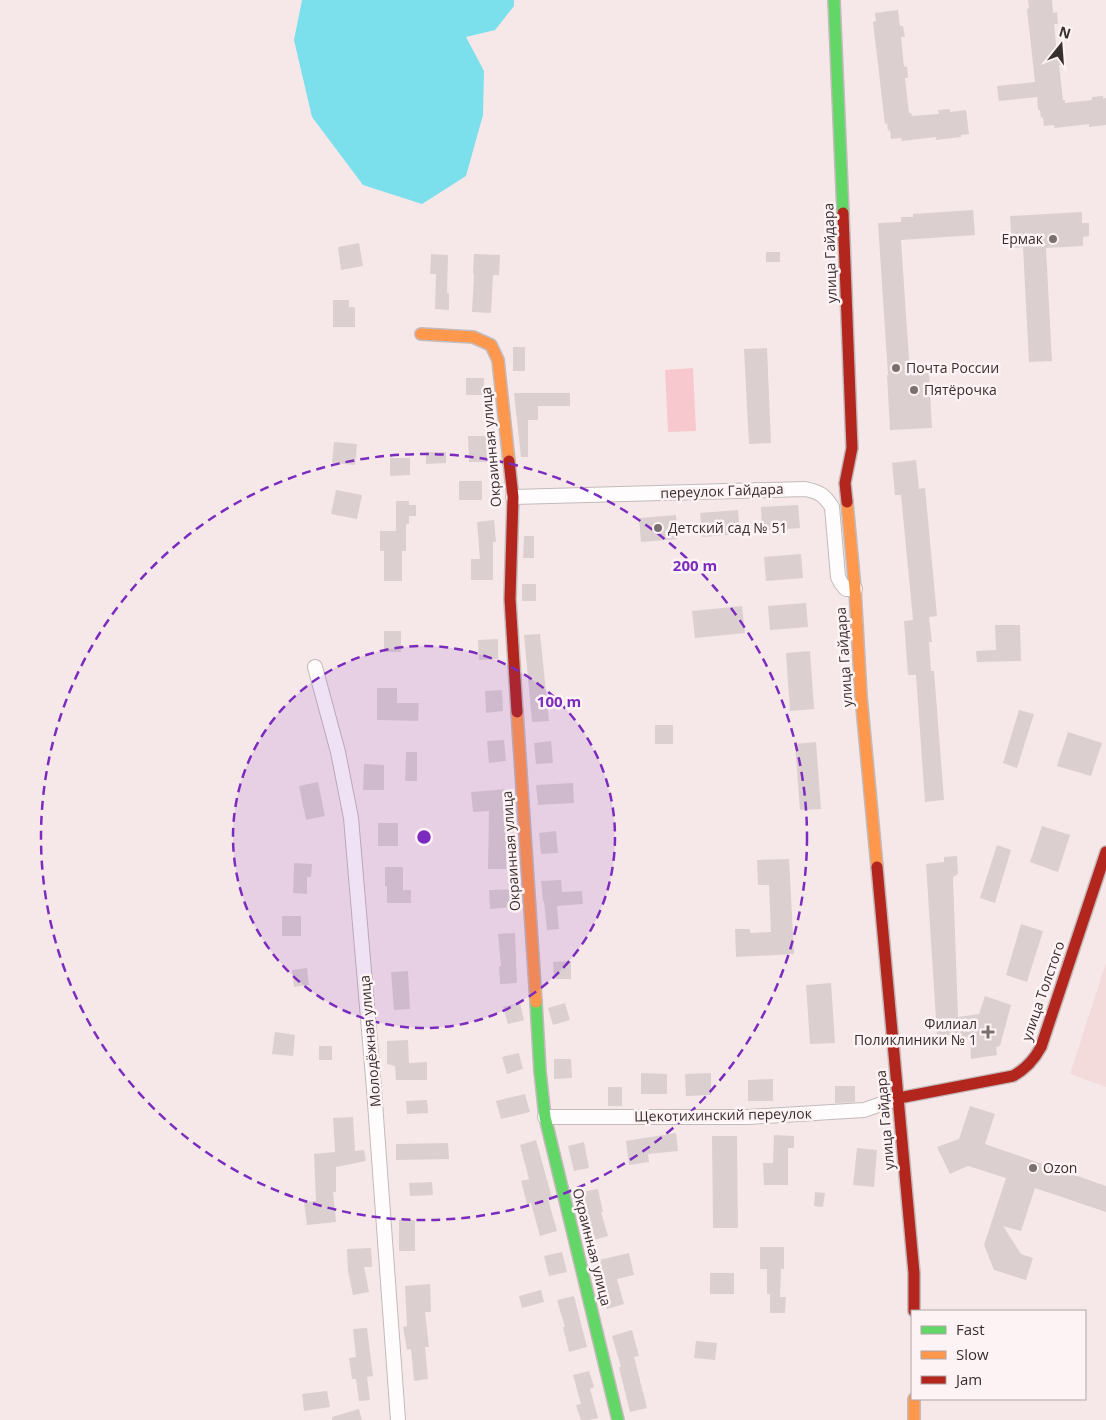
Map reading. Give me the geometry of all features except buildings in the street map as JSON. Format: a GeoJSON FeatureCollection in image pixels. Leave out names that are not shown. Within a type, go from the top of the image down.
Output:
{"type":"FeatureCollection","features":[{"type":"Feature","properties":{"kind":"street","name":"улица Гайдара"},"geometry":{"type":"LineString","coordinates":[[834,0],[852,448],[845,483],[855,589],[861,696],[914,1272],[914,1310]]}},
{"type":"Feature","properties":{"kind":"street","name":"Окраинная улица"},"geometry":{"type":"LineString","coordinates":[[421,334],[473,337],[491,345],[498,360],[512,497],[510,599],[540,1071],[545,1117],[618,1420]]}},
{"type":"Feature","properties":{"kind":"street","name":"переулок Гайдара"},"geometry":{"type":"LineString","coordinates":[[512,497],[805,489],[817,492],[826,498],[832,507],[838,577],[846,588],[855,589]]}},
{"type":"Feature","properties":{"kind":"street","name":"Молодёжная улица"},"geometry":{"type":"LineString","coordinates":[[314,667],[338,752],[351,818],[373,1079],[398,1420]]}},
{"type":"Feature","properties":{"kind":"street","name":"улица Толстого"},"geometry":{"type":"LineString","coordinates":[[899,1098],[1013,1076],[1026,1070],[1041,1047],[1106,852]]}},
{"type":"Feature","properties":{"kind":"street","name":"Щекотихинский переулок"},"geometry":{"type":"LineString","coordinates":[[545,1117],[748,1118],[864,1110],[899,1098]]}},
{"type":"Feature","properties":{"kind":"street"},"geometry":{"type":"LineString","coordinates":[[914,1400],[914,1420]]}},
{"type":"Feature","properties":{"kind":"shaded area"},"geometry":{"type":"Polygon","coordinates":[[[693,368],[696,431],[668,432],[665,370],[693,368]]]}},
{"type":"Feature","properties":{"kind":"shaded area"},"geometry":{"type":"Polygon","coordinates":[[[1106,963],[1106,1087],[1070,1074],[1106,963]]]}},
{"type":"Feature","properties":{"kind":"water"},"geometry":{"type":"Polygon","coordinates":[[[302,0],[514,0],[514,6],[495,30],[466,37],[484,71],[483,115],[466,176],[422,204],[363,185],[312,117],[294,40],[302,0]]]}},
{"type":"Feature","properties":{"kind":"traffic: fast"},"geometry":{"type":"LineString","coordinates":[[834,0],[843,213]]}},
{"type":"Feature","properties":{"kind":"traffic: fast"},"geometry":{"type":"LineString","coordinates":[[536,1002],[545,1117],[618,1420]]}},
{"type":"Feature","properties":{"kind":"traffic: slow"},"geometry":{"type":"LineString","coordinates":[[421,334],[473,337],[491,345],[498,360],[509,461]]}},
{"type":"Feature","properties":{"kind":"traffic: slow"},"geometry":{"type":"LineString","coordinates":[[847,502],[855,589],[861,696],[877,867]]}},
{"type":"Feature","properties":{"kind":"traffic: slow"},"geometry":{"type":"LineString","coordinates":[[517,712],[536,1002]]}},
{"type":"Feature","properties":{"kind":"traffic: slow"},"geometry":{"type":"LineString","coordinates":[[914,1400],[914,1420]]}},
{"type":"Feature","properties":{"kind":"traffic: jam"},"geometry":{"type":"LineString","coordinates":[[843,213],[852,448],[845,483],[847,502]]}},
{"type":"Feature","properties":{"kind":"traffic: jam"},"geometry":{"type":"LineString","coordinates":[[509,461],[513,497],[510,599],[517,712]]}},
{"type":"Feature","properties":{"kind":"traffic: jam"},"geometry":{"type":"LineString","coordinates":[[899,1098],[1013,1076],[1032,1060],[1041,1047],[1106,852]]}},
{"type":"Feature","properties":{"kind":"traffic: jam"},"geometry":{"type":"LineString","coordinates":[[877,867],[914,1273],[914,1310]]}},
{"type":"Feature","properties":{"kind":"place","name":"Ермак"},"geometry":{"type":"Point","coordinates":[1053,239]}},
{"type":"Feature","properties":{"kind":"place","name":"Почта России"},"geometry":{"type":"Point","coordinates":[896,368]}},
{"type":"Feature","properties":{"kind":"place","name":"Пятёрочка"},"geometry":{"type":"Point","coordinates":[914,390]}},
{"type":"Feature","properties":{"kind":"place","name":"Детский сад № 51"},"geometry":{"type":"Point","coordinates":[658,528]}},
{"type":"Feature","properties":{"kind":"place","name":"Филиал Поликлиники № 1"},"geometry":{"type":"Point","coordinates":[988,1032]}},
{"type":"Feature","properties":{"kind":"place","name":"Ozon"},"geometry":{"type":"Point","coordinates":[1033,1168]}}]}
